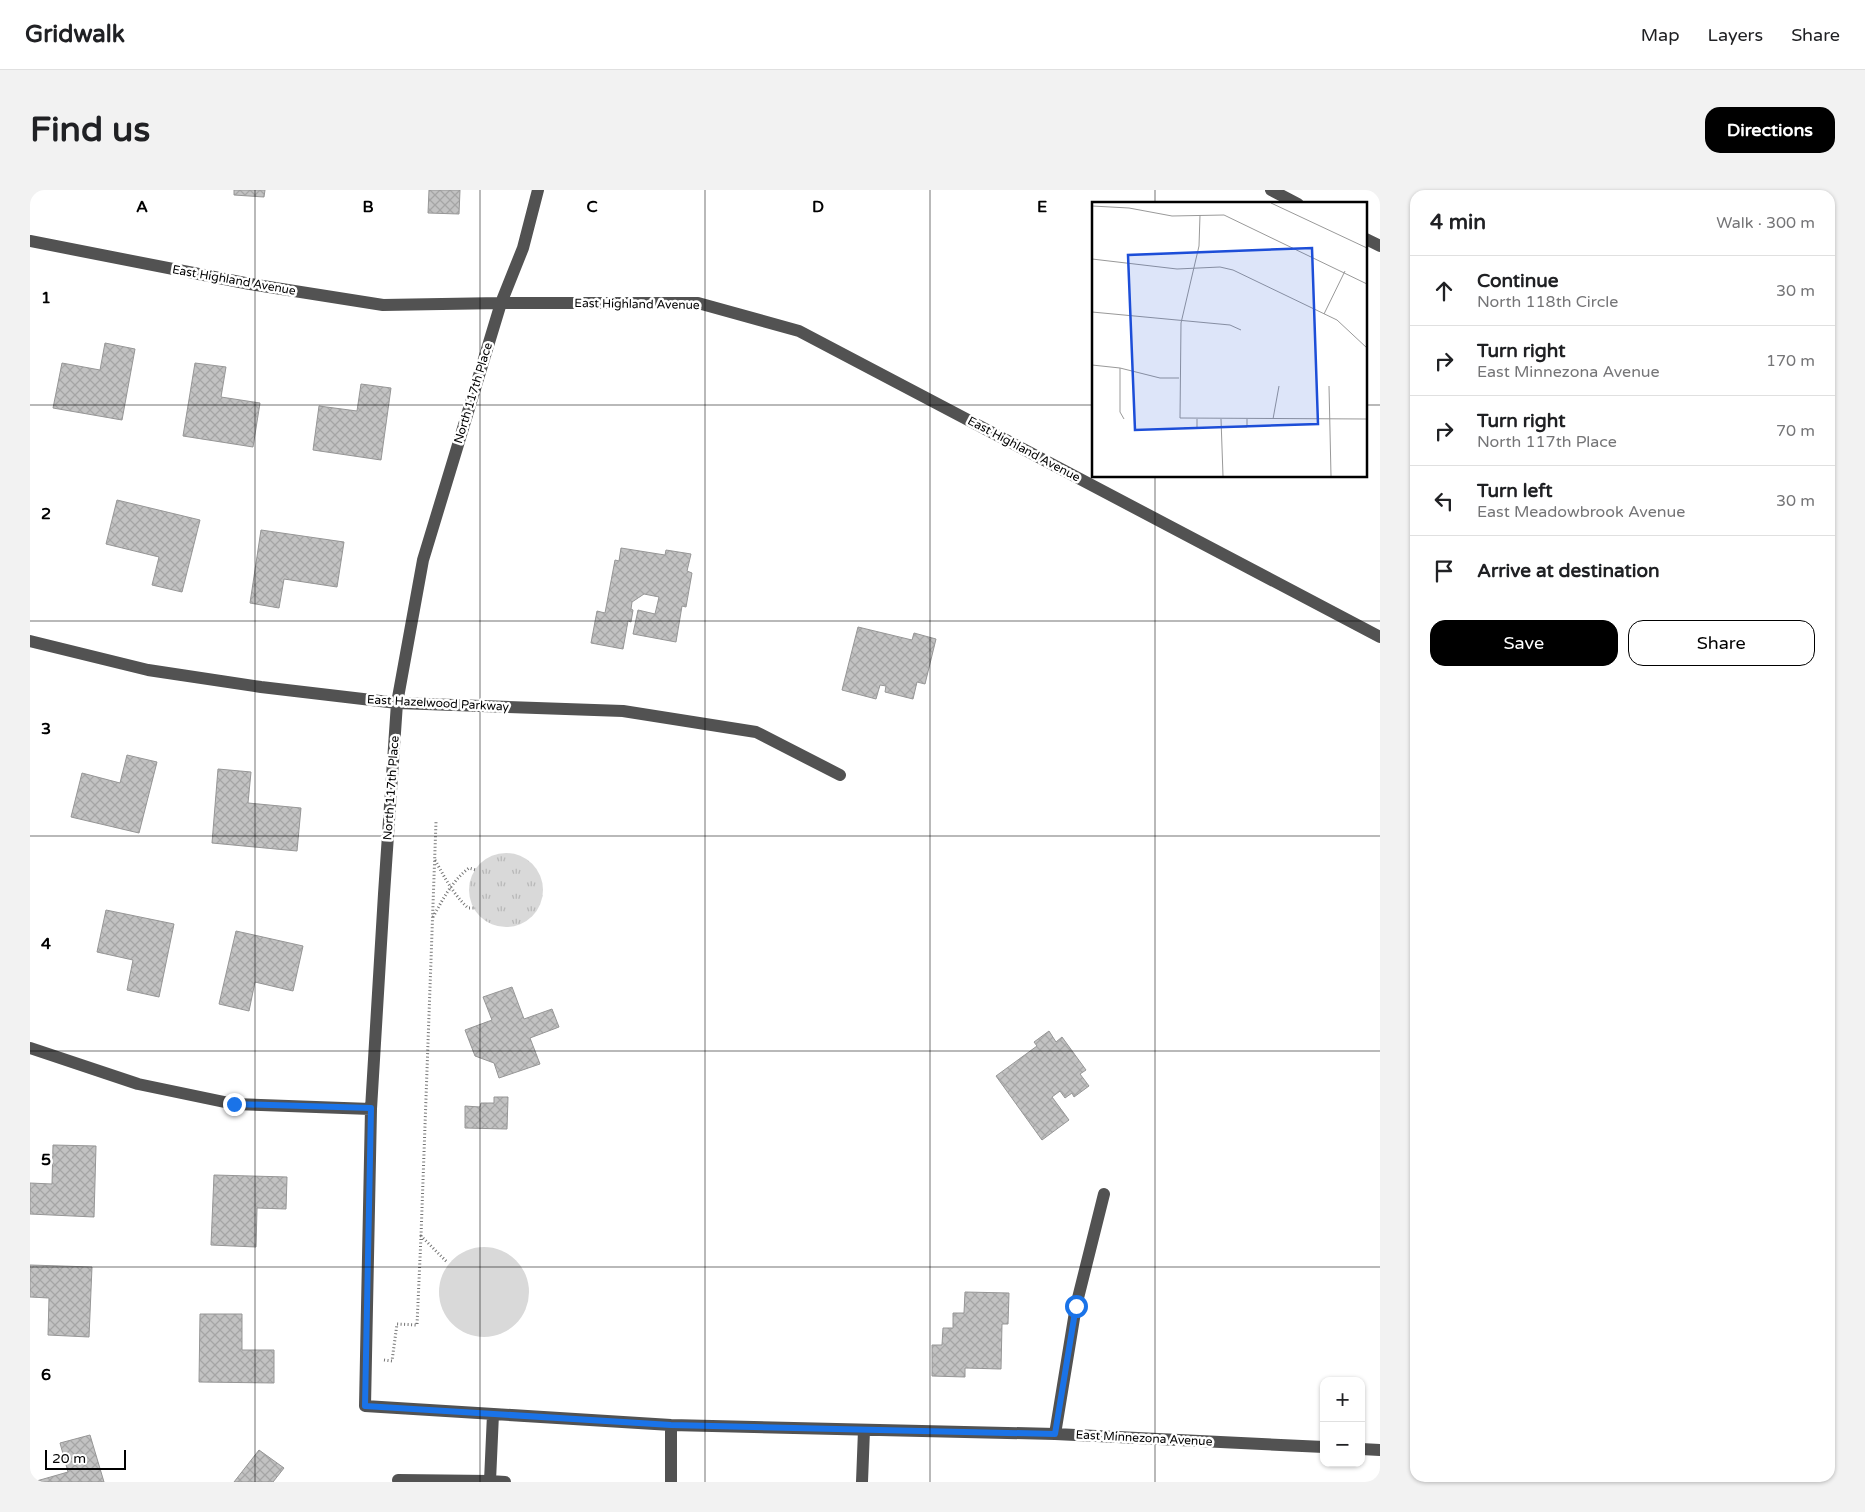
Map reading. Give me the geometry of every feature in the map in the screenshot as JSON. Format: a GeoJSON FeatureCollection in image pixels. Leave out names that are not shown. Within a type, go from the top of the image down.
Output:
{"type":"FeatureCollection","features":[{"type":"Feature","properties":{"kind":"street","name":"North 117th Place"},"geometry":{"type":"LineString","coordinates":[[365,1406],[371,1108],[397,703],[423,560],[501,303],[523,248],[538,190]]}},
{"type":"Feature","properties":{"kind":"street"},"geometry":{"type":"LineString","coordinates":[[1271,190],[1294,202]]}},
{"type":"Feature","properties":{"kind":"street"},"geometry":{"type":"LineString","coordinates":[[1368,240],[1380,246]]}},
{"type":"Feature","properties":{"kind":"street","name":"East Highland Avenue"},"geometry":{"type":"LineString","coordinates":[[30,241],[250,284],[383,304],[698,303],[799,331],[1380,637]]}},
{"type":"Feature","properties":{"kind":"street","name":"East Hazelwood Parkway"},"geometry":{"type":"LineString","coordinates":[[30,641],[148,670],[397,703],[624,711],[756,732],[840,775]]}},
{"type":"Feature","properties":{"kind":"street"},"geometry":{"type":"LineString","coordinates":[[30,1048],[138,1084],[234,1104],[371,1108]]}},
{"type":"Feature","properties":{"kind":"street"},"geometry":{"type":"LineString","coordinates":[[1055,1434],[1076,1306],[1104,1194]]}},
{"type":"Feature","properties":{"kind":"street","name":"East Minnezona Avenue"},"geometry":{"type":"LineString","coordinates":[[365,1406],[671,1425],[1055,1434],[1320,1447]]}},
{"type":"Feature","properties":{"kind":"street"},"geometry":{"type":"LineString","coordinates":[[490,1481],[493,1414]]}},
{"type":"Feature","properties":{"kind":"street"},"geometry":{"type":"LineString","coordinates":[[670,1482],[671,1425]]}},
{"type":"Feature","properties":{"kind":"street"},"geometry":{"type":"LineString","coordinates":[[862,1482],[864,1430]]}},
{"type":"Feature","properties":{"kind":"street"},"geometry":{"type":"LineString","coordinates":[[1365,1449],[1380,1450]]}},
{"type":"Feature","properties":{"kind":"street"},"geometry":{"type":"LineString","coordinates":[[398,1480],[505,1482]]}},
{"type":"Feature","properties":{"kind":"path"},"geometry":{"type":"LineString","coordinates":[[366,1360],[392,1361],[397,1324],[417,1325],[436,822]]}},
{"type":"Feature","properties":{"kind":"path"},"geometry":{"type":"LineString","coordinates":[[435,860],[450,888],[468,908],[474,908]]}},
{"type":"Feature","properties":{"kind":"path"},"geometry":{"type":"LineString","coordinates":[[432,917],[459,876],[469,868],[476,870]]}},
{"type":"Feature","properties":{"kind":"path"},"geometry":{"type":"LineString","coordinates":[[420,1236],[447,1262]]}},
{"type":"Feature","properties":{"kind":"green space"},"geometry":{"type":"Polygon","coordinates":[[[506,853],[520,856],[532,864],[540,876],[543,890],[540,904],[532,916],[520,924],[506,927],[492,924],[480,916],[472,904],[469,890],[472,876],[480,864],[492,856],[506,853]]]}},
{"type":"Feature","properties":{"kind":"green space"},"geometry":{"type":"Polygon","coordinates":[[[484,1247],[501,1250],[516,1260],[526,1275],[529,1292],[526,1309],[516,1324],[501,1334],[484,1337],[467,1334],[452,1324],[442,1309],[439,1292],[442,1275],[452,1260],[467,1250],[484,1247]]]}},
{"type":"Feature","properties":{"kind":"building"},"geometry":{"type":"Polygon","coordinates":[[[234,190],[265,190],[264,197],[234,195],[234,190]]]}},
{"type":"Feature","properties":{"kind":"building"},"geometry":{"type":"Polygon","coordinates":[[[429,190],[460,190],[459,214],[428,213],[429,190]]]}},
{"type":"Feature","properties":{"kind":"building"},"geometry":{"type":"Polygon","coordinates":[[[105,343],[135,349],[122,420],[53,408],[62,363],[100,370],[105,343]]]}},
{"type":"Feature","properties":{"kind":"building"},"geometry":{"type":"Polygon","coordinates":[[[195,363],[226,367],[221,397],[260,403],[253,447],[183,436],[195,363]]]}},
{"type":"Feature","properties":{"kind":"building"},"geometry":{"type":"Polygon","coordinates":[[[361,384],[391,388],[381,460],[313,450],[319,406],[357,411],[361,384]]]}},
{"type":"Feature","properties":{"kind":"building"},"geometry":{"type":"Polygon","coordinates":[[[117,500],[200,520],[182,592],[152,585],[159,557],[106,544],[117,500]]]}},
{"type":"Feature","properties":{"kind":"building"},"geometry":{"type":"Polygon","coordinates":[[[261,530],[344,542],[337,587],[284,579],[279,608],[250,603],[261,530]]]}},
{"type":"Feature","properties":{"kind":"building"},"geometry":{"type":"Polygon","coordinates":[[[621,548],[665,555],[666,550],[691,554],[687,571],[692,573],[686,607],[682,606],[676,642],[633,634],[638,610],[655,614],[659,597],[644,594],[632,602],[631,622],[628,621],[623,649],[591,643],[597,611],[605,613],[615,560],[619,561],[621,548]]]}},
{"type":"Feature","properties":{"kind":"building"},"geometry":{"type":"Polygon","coordinates":[[[858,627],[912,640],[914,633],[936,639],[925,684],[917,682],[913,699],[885,692],[886,686],[880,685],[876,699],[842,690],[858,627]]]}},
{"type":"Feature","properties":{"kind":"building"},"geometry":{"type":"Polygon","coordinates":[[[127,755],[157,762],[139,833],[71,817],[82,773],[120,783],[127,755]]]}},
{"type":"Feature","properties":{"kind":"building"},"geometry":{"type":"Polygon","coordinates":[[[218,769],[251,772],[248,803],[301,808],[297,851],[212,843],[218,769]]]}},
{"type":"Feature","properties":{"kind":"building"},"geometry":{"type":"Polygon","coordinates":[[[106,910],[174,924],[159,997],[127,990],[133,960],[97,952],[106,910]]]}},
{"type":"Feature","properties":{"kind":"building"},"geometry":{"type":"Polygon","coordinates":[[[236,931],[303,946],[293,991],[255,982],[249,1011],[219,1004],[236,931]]]}},
{"type":"Feature","properties":{"kind":"building"},"geometry":{"type":"Polygon","coordinates":[[[512,987],[524,1019],[552,1009],[559,1027],[530,1038],[540,1064],[499,1078],[494,1063],[475,1056],[465,1030],[492,1020],[483,997],[512,987]]]}},
{"type":"Feature","properties":{"kind":"building"},"geometry":{"type":"Polygon","coordinates":[[[1049,1031],[1056,1042],[1062,1037],[1086,1070],[1080,1074],[1089,1086],[1074,1097],[1072,1093],[1065,1098],[1060,1091],[1052,1097],[1069,1120],[1042,1140],[996,1076],[1037,1046],[1034,1042],[1049,1031]]]}},
{"type":"Feature","properties":{"kind":"building"},"geometry":{"type":"Polygon","coordinates":[[[494,1097],[508,1097],[507,1129],[465,1128],[465,1106],[480,1107],[481,1103],[494,1103],[494,1097]]]}},
{"type":"Feature","properties":{"kind":"building"},"geometry":{"type":"Polygon","coordinates":[[[53,1145],[96,1146],[94,1217],[30,1214],[30,1183],[52,1184],[53,1145]]]}},
{"type":"Feature","properties":{"kind":"building"},"geometry":{"type":"Polygon","coordinates":[[[214,1175],[287,1177],[286,1209],[257,1208],[256,1247],[211,1245],[214,1175]]]}},
{"type":"Feature","properties":{"kind":"building"},"geometry":{"type":"Polygon","coordinates":[[[30,1265],[92,1267],[89,1337],[48,1335],[49,1298],[30,1297],[30,1265]]]}},
{"type":"Feature","properties":{"kind":"building"},"geometry":{"type":"Polygon","coordinates":[[[965,1292],[1009,1293],[1008,1324],[1002,1324],[1001,1369],[965,1368],[965,1377],[932,1376],[932,1345],[942,1345],[943,1328],[953,1328],[953,1313],[964,1313],[965,1292]]]}},
{"type":"Feature","properties":{"kind":"building"},"geometry":{"type":"Polygon","coordinates":[[[200,1314],[242,1314],[242,1350],[274,1350],[274,1383],[199,1382],[200,1314]]]}},
{"type":"Feature","properties":{"kind":"building"},"geometry":{"type":"Polygon","coordinates":[[[90,1435],[104,1482],[33,1482],[68,1472],[60,1443],[90,1435]]]}},
{"type":"Feature","properties":{"kind":"building"},"geometry":{"type":"Polygon","coordinates":[[[259,1450],[284,1468],[273,1482],[234,1482],[259,1450]]]}},
{"type":"Feature","properties":{"kind":"route"},"geometry":{"type":"LineString","coordinates":[[234,1104],[371,1108],[365,1406],[671,1425],[1055,1434],[1076,1306]]}}]}
